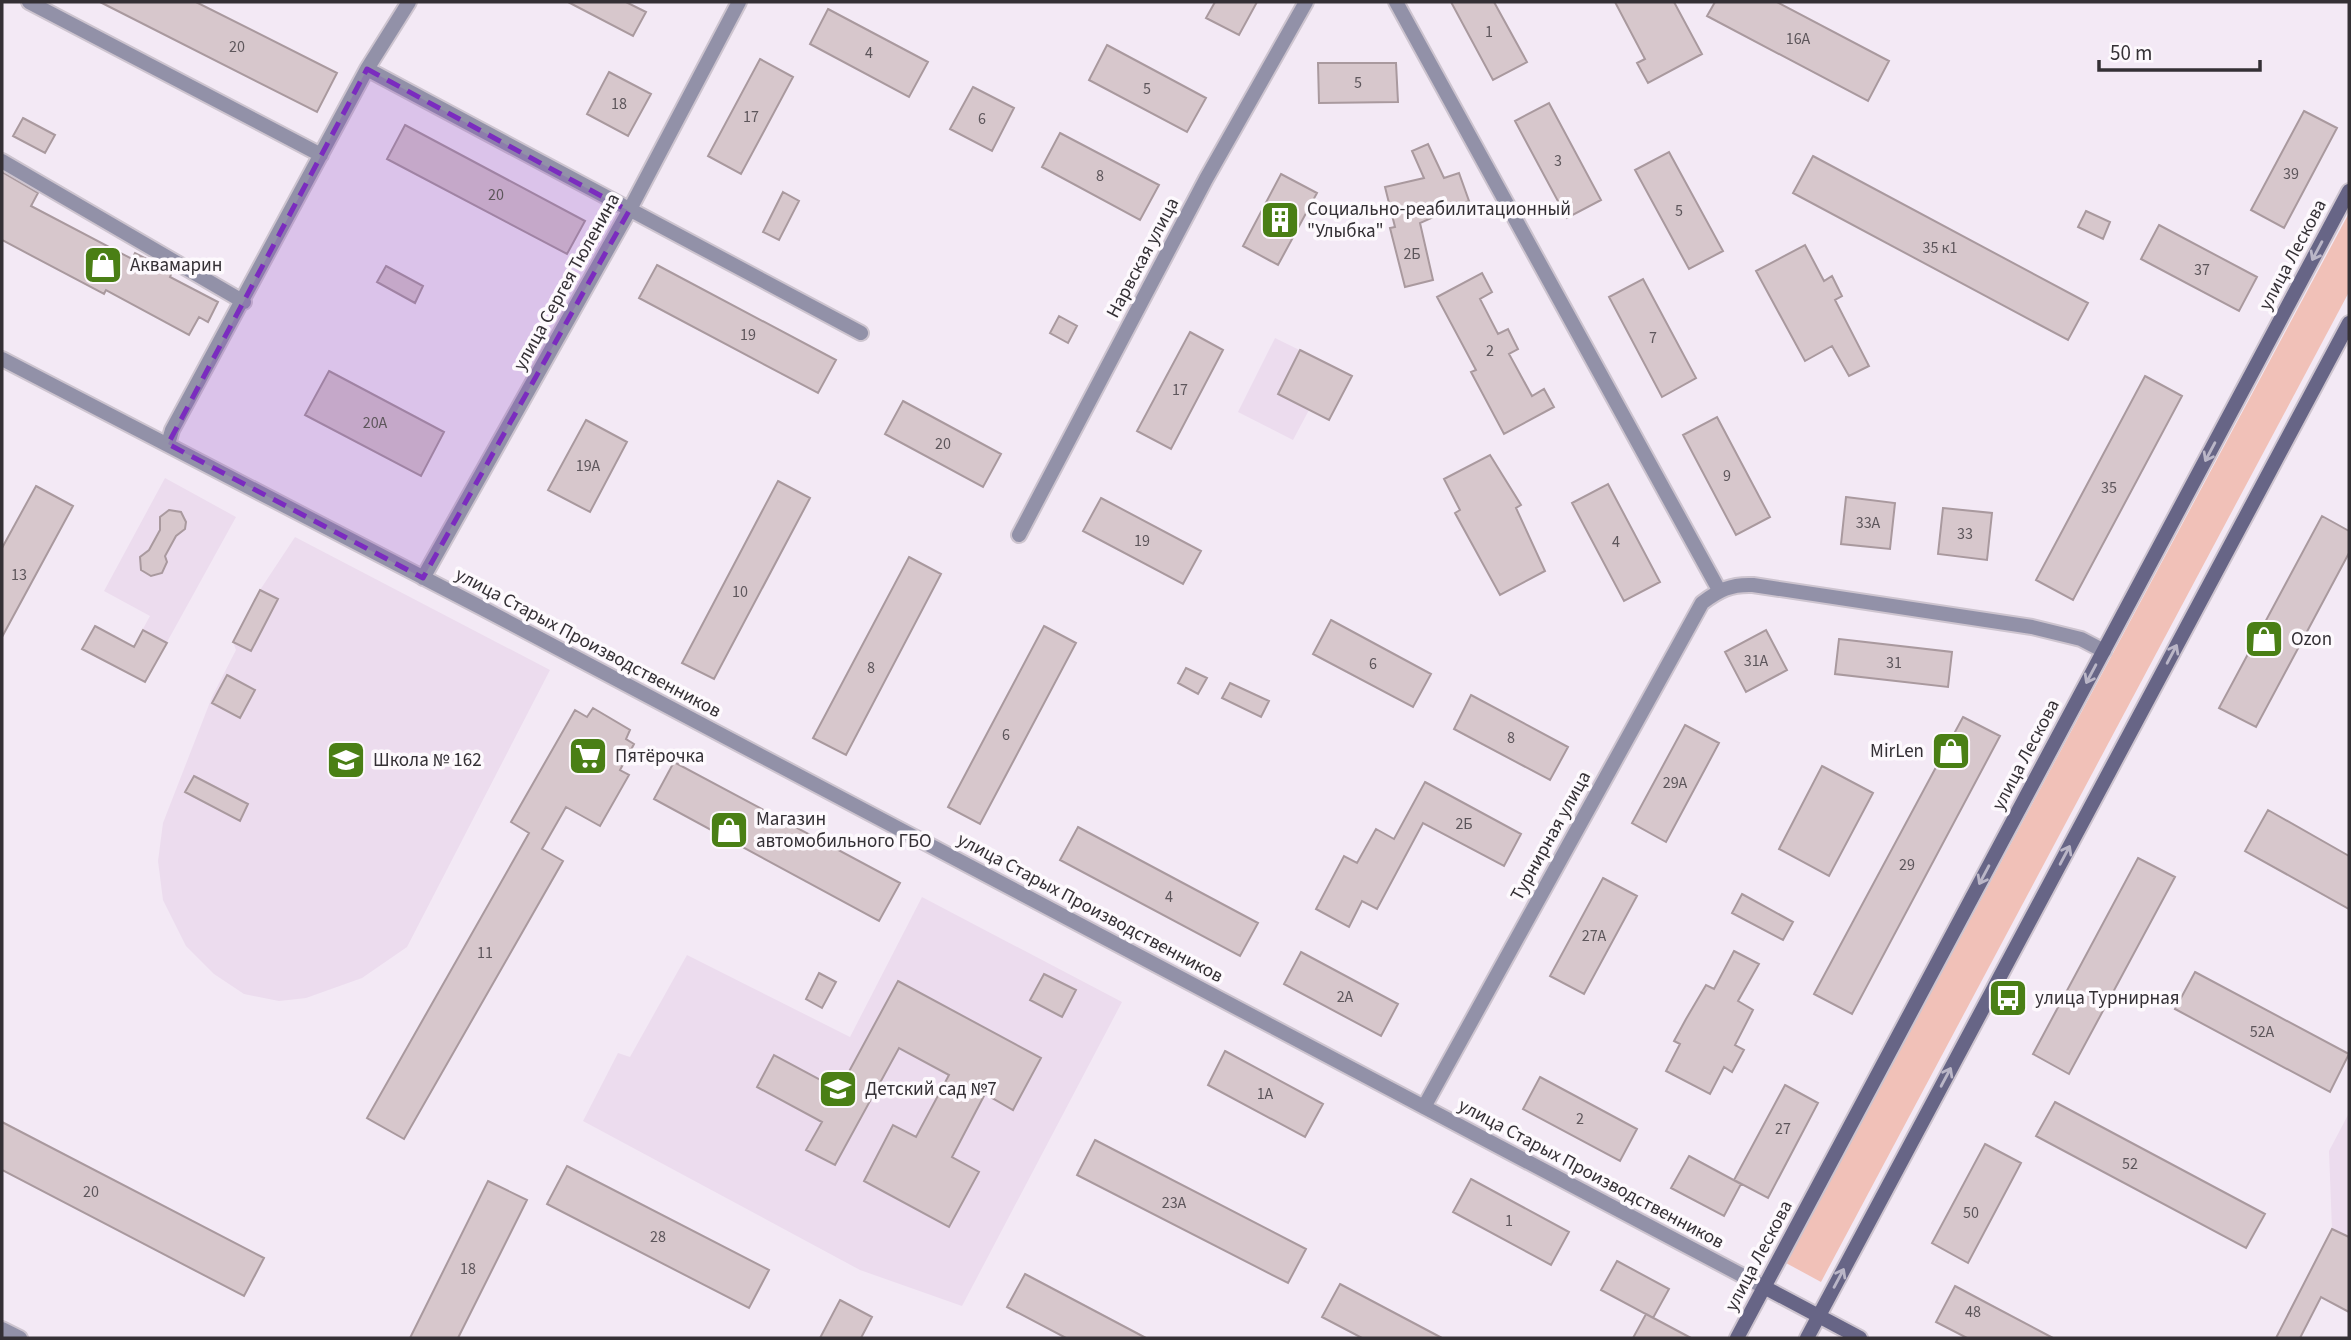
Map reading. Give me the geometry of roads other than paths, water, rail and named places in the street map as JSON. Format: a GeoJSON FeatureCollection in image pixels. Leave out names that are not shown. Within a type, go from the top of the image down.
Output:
{"type":"FeatureCollection","features":[{"type":"Feature","properties":{"kind":"main road","name":"улица Лескова"},"geometry":{"type":"LineString","coordinates":[[1737,1338],[2349,191]]}},
{"type":"Feature","properties":{"kind":"main road"},"geometry":{"type":"LineString","coordinates":[[1807,1338],[2349,323]]}},
{"type":"Feature","properties":{"kind":"main road","name":"улица Старых Производственников"},"geometry":{"type":"LineString","coordinates":[[1764,1287],[1860,1338]]}},
{"type":"Feature","properties":{"kind":"street"},"geometry":{"type":"LineString","coordinates":[[29,2],[321,155]]}},
{"type":"Feature","properties":{"kind":"street"},"geometry":{"type":"LineString","coordinates":[[168,444],[172,430],[244,302],[367,69],[409,2]]}},
{"type":"Feature","properties":{"kind":"street","name":"улица Сергея Тюленина"},"geometry":{"type":"LineString","coordinates":[[423,578],[629,211],[738,2]]}},
{"type":"Feature","properties":{"kind":"street","name":"Нарвская улица"},"geometry":{"type":"LineString","coordinates":[[1019,535],[1206,179],[1306,2]]}},
{"type":"Feature","properties":{"kind":"street"},"geometry":{"type":"LineString","coordinates":[[1396,2],[1719,590],[1737,584],[1753,585],[2032,627],[2081,639],[2104,651]]}},
{"type":"Feature","properties":{"kind":"street"},"geometry":{"type":"LineString","coordinates":[[367,69],[861,333]]}},
{"type":"Feature","properties":{"kind":"street"},"geometry":{"type":"LineString","coordinates":[[2,161],[244,302]]}},
{"type":"Feature","properties":{"kind":"street","name":"улица Старых Производственников"},"geometry":{"type":"LineString","coordinates":[[2,359],[423,578],[1764,1287]]}},
{"type":"Feature","properties":{"kind":"street","name":"Турнирная улица"},"geometry":{"type":"LineString","coordinates":[[1424,1107],[1702,603],[1719,590]]}},
{"type":"Feature","properties":{"kind":"street"},"geometry":{"type":"LineString","coordinates":[[2,1329],[20,1338]]}},
{"type":"Feature","properties":{"kind":"place","name":"Социально-реабилитационный \"Улыбка\""},"geometry":{"type":"Point","coordinates":[1280,220]}},
{"type":"Feature","properties":{"kind":"place","name":"Аквамарин"},"geometry":{"type":"Point","coordinates":[103,265]}},
{"type":"Feature","properties":{"kind":"place","name":"Ozon"},"geometry":{"type":"Point","coordinates":[2264,639]}},
{"type":"Feature","properties":{"kind":"place","name":"MirLen"},"geometry":{"type":"Point","coordinates":[1951,751]}},
{"type":"Feature","properties":{"kind":"place","name":"Пятёрочка"},"geometry":{"type":"Point","coordinates":[588,756]}},
{"type":"Feature","properties":{"kind":"place","name":"Школа № 162"},"geometry":{"type":"Point","coordinates":[346,760]}},
{"type":"Feature","properties":{"kind":"place","name":"Магазин автомобильного ГБО"},"geometry":{"type":"Point","coordinates":[729,830]}},
{"type":"Feature","properties":{"kind":"place","name":"улица Турнирная"},"geometry":{"type":"Point","coordinates":[2008,998]}},
{"type":"Feature","properties":{"kind":"place","name":"Детский сад №7"},"geometry":{"type":"Point","coordinates":[838,1089]}}]}
